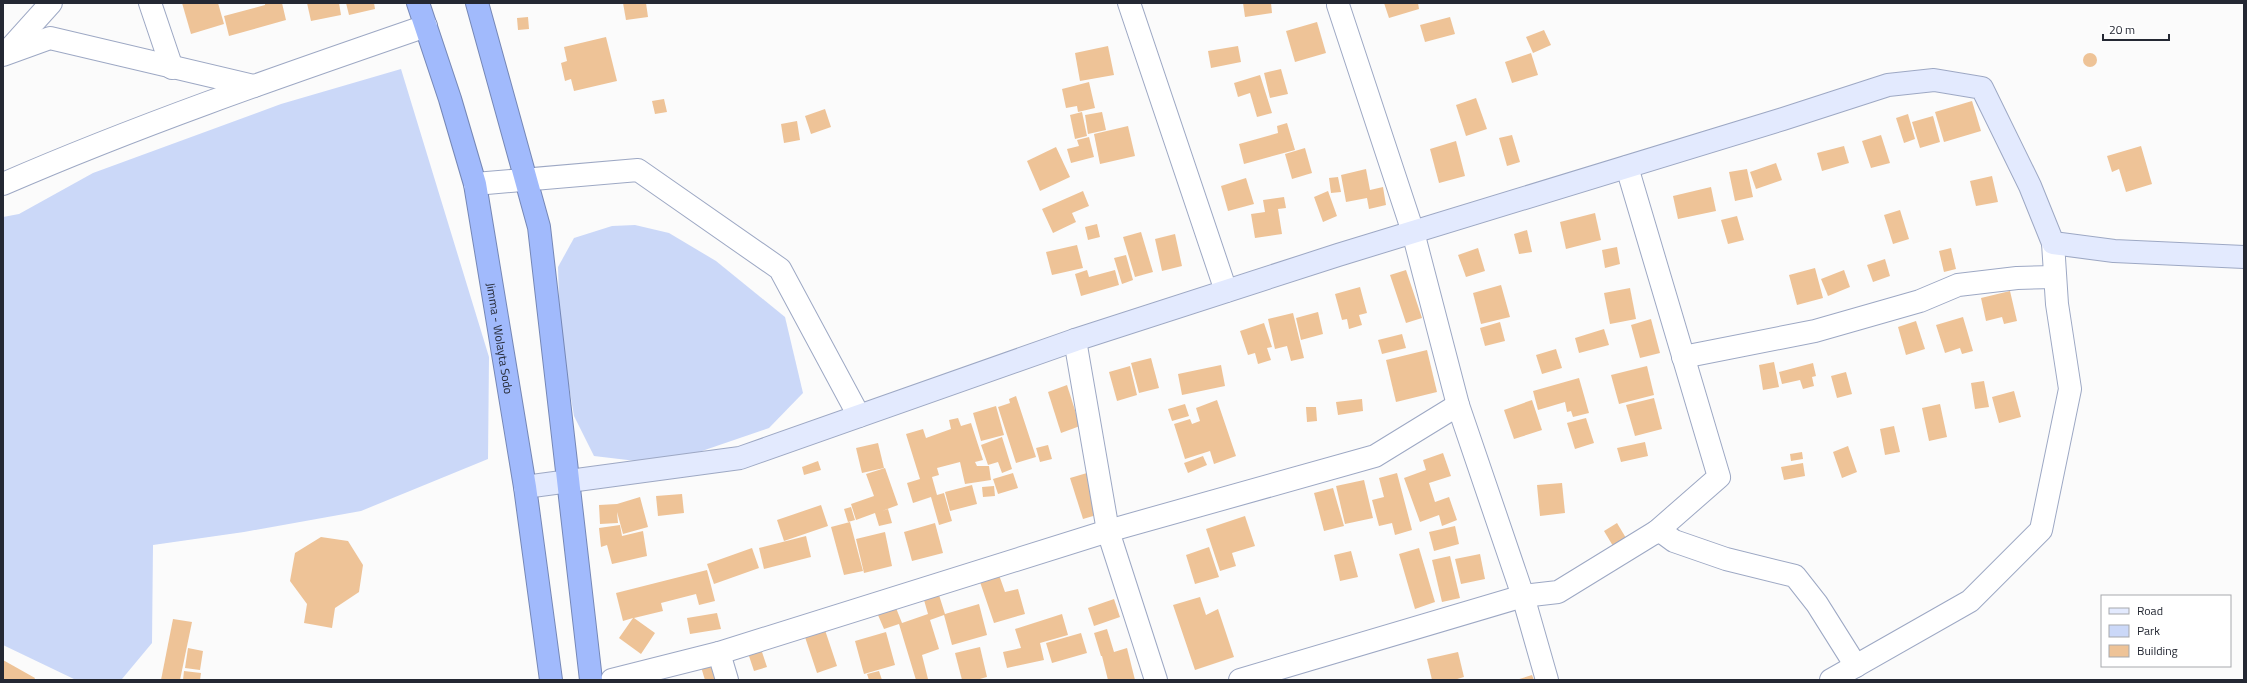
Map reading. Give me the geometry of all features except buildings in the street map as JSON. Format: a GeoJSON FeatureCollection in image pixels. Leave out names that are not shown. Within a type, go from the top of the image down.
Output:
{"type":"FeatureCollection","features":[{"type":"Feature","properties":{"kind":"highway","name":"Jimma - Wolayta Sodo"},"geometry":{"type":"LineString","coordinates":[[418,3],[474,184],[525,487],[551,680]]}},
{"type":"Feature","properties":{"kind":"highway"},"geometry":{"type":"LineString","coordinates":[[477,3],[540,227],[592,680]]}},
{"type":"Feature","properties":{"kind":"street"},"geometry":{"type":"LineString","coordinates":[[3,54],[50,3]]}},
{"type":"Feature","properties":{"kind":"street"},"geometry":{"type":"LineString","coordinates":[[150,3],[172,68]]}},
{"type":"Feature","properties":{"kind":"street"},"geometry":{"type":"LineString","coordinates":[[1129,3],[1226,291]]}},
{"type":"Feature","properties":{"kind":"street"},"geometry":{"type":"LineString","coordinates":[[1338,5],[1413,232],[1458,405],[1524,596],[1548,680]]}},
{"type":"Feature","properties":{"kind":"street"},"geometry":{"type":"LineString","coordinates":[[3,184],[64,157],[254,86],[426,26]]}},
{"type":"Feature","properties":{"kind":"street"},"geometry":{"type":"LineString","coordinates":[[3,54],[50,38],[172,68],[254,86]]}},
{"type":"Feature","properties":{"kind":"street"},"geometry":{"type":"LineString","coordinates":[[525,487],[740,458],[1075,340],[1413,232],[1888,85],[1934,80],[1982,88],[2030,186],[2054,243],[2057,304],[2070,389],[2041,530],[1970,601],[1831,680]]}},
{"type":"Feature","properties":{"kind":"street"},"geometry":{"type":"LineString","coordinates":[[1240,680],[1524,596],[1558,592],[1655,532],[1719,476],[1627,167]]}},
{"type":"Feature","properties":{"kind":"street"},"geometry":{"type":"LineString","coordinates":[[474,184],[638,170],[780,269],[859,416]]}},
{"type":"Feature","properties":{"kind":"street"},"geometry":{"type":"LineString","coordinates":[[2054,243],[2114,251],[2244,257]]}},
{"type":"Feature","properties":{"kind":"street"},"geometry":{"type":"LineString","coordinates":[[1683,357],[1815,331],[1920,301],[1958,285],[2017,278],[2055,277]]}},
{"type":"Feature","properties":{"kind":"street"},"geometry":{"type":"LineString","coordinates":[[1075,340],[1108,531],[1156,680]]}},
{"type":"Feature","properties":{"kind":"street"},"geometry":{"type":"LineString","coordinates":[[612,680],[719,653],[1108,531],[1375,456],[1458,405]]}},
{"type":"Feature","properties":{"kind":"street"},"geometry":{"type":"LineString","coordinates":[[1655,532],[1659,530],[1674,541],[1726,559],[1795,576],[1817,604],[1856,666]]}},
{"type":"Feature","properties":{"kind":"street"},"geometry":{"type":"LineString","coordinates":[[719,653],[727,680]]}},
{"type":"Feature","properties":{"kind":"green space"},"geometry":{"type":"Polygon","coordinates":[[[401,69],[489,357],[488,459],[361,511],[244,532],[153,545],[152,643],[122,679],[76,680],[3,645],[3,217],[19,214],[93,173],[281,104],[401,69]]]}},
{"type":"Feature","properties":{"kind":"green space"},"geometry":{"type":"Polygon","coordinates":[[[635,225],[669,233],[716,261],[785,317],[803,393],[769,428],[699,452],[636,461],[594,456],[574,416],[560,333],[558,267],[574,238],[612,226],[635,225]]]}}]}
